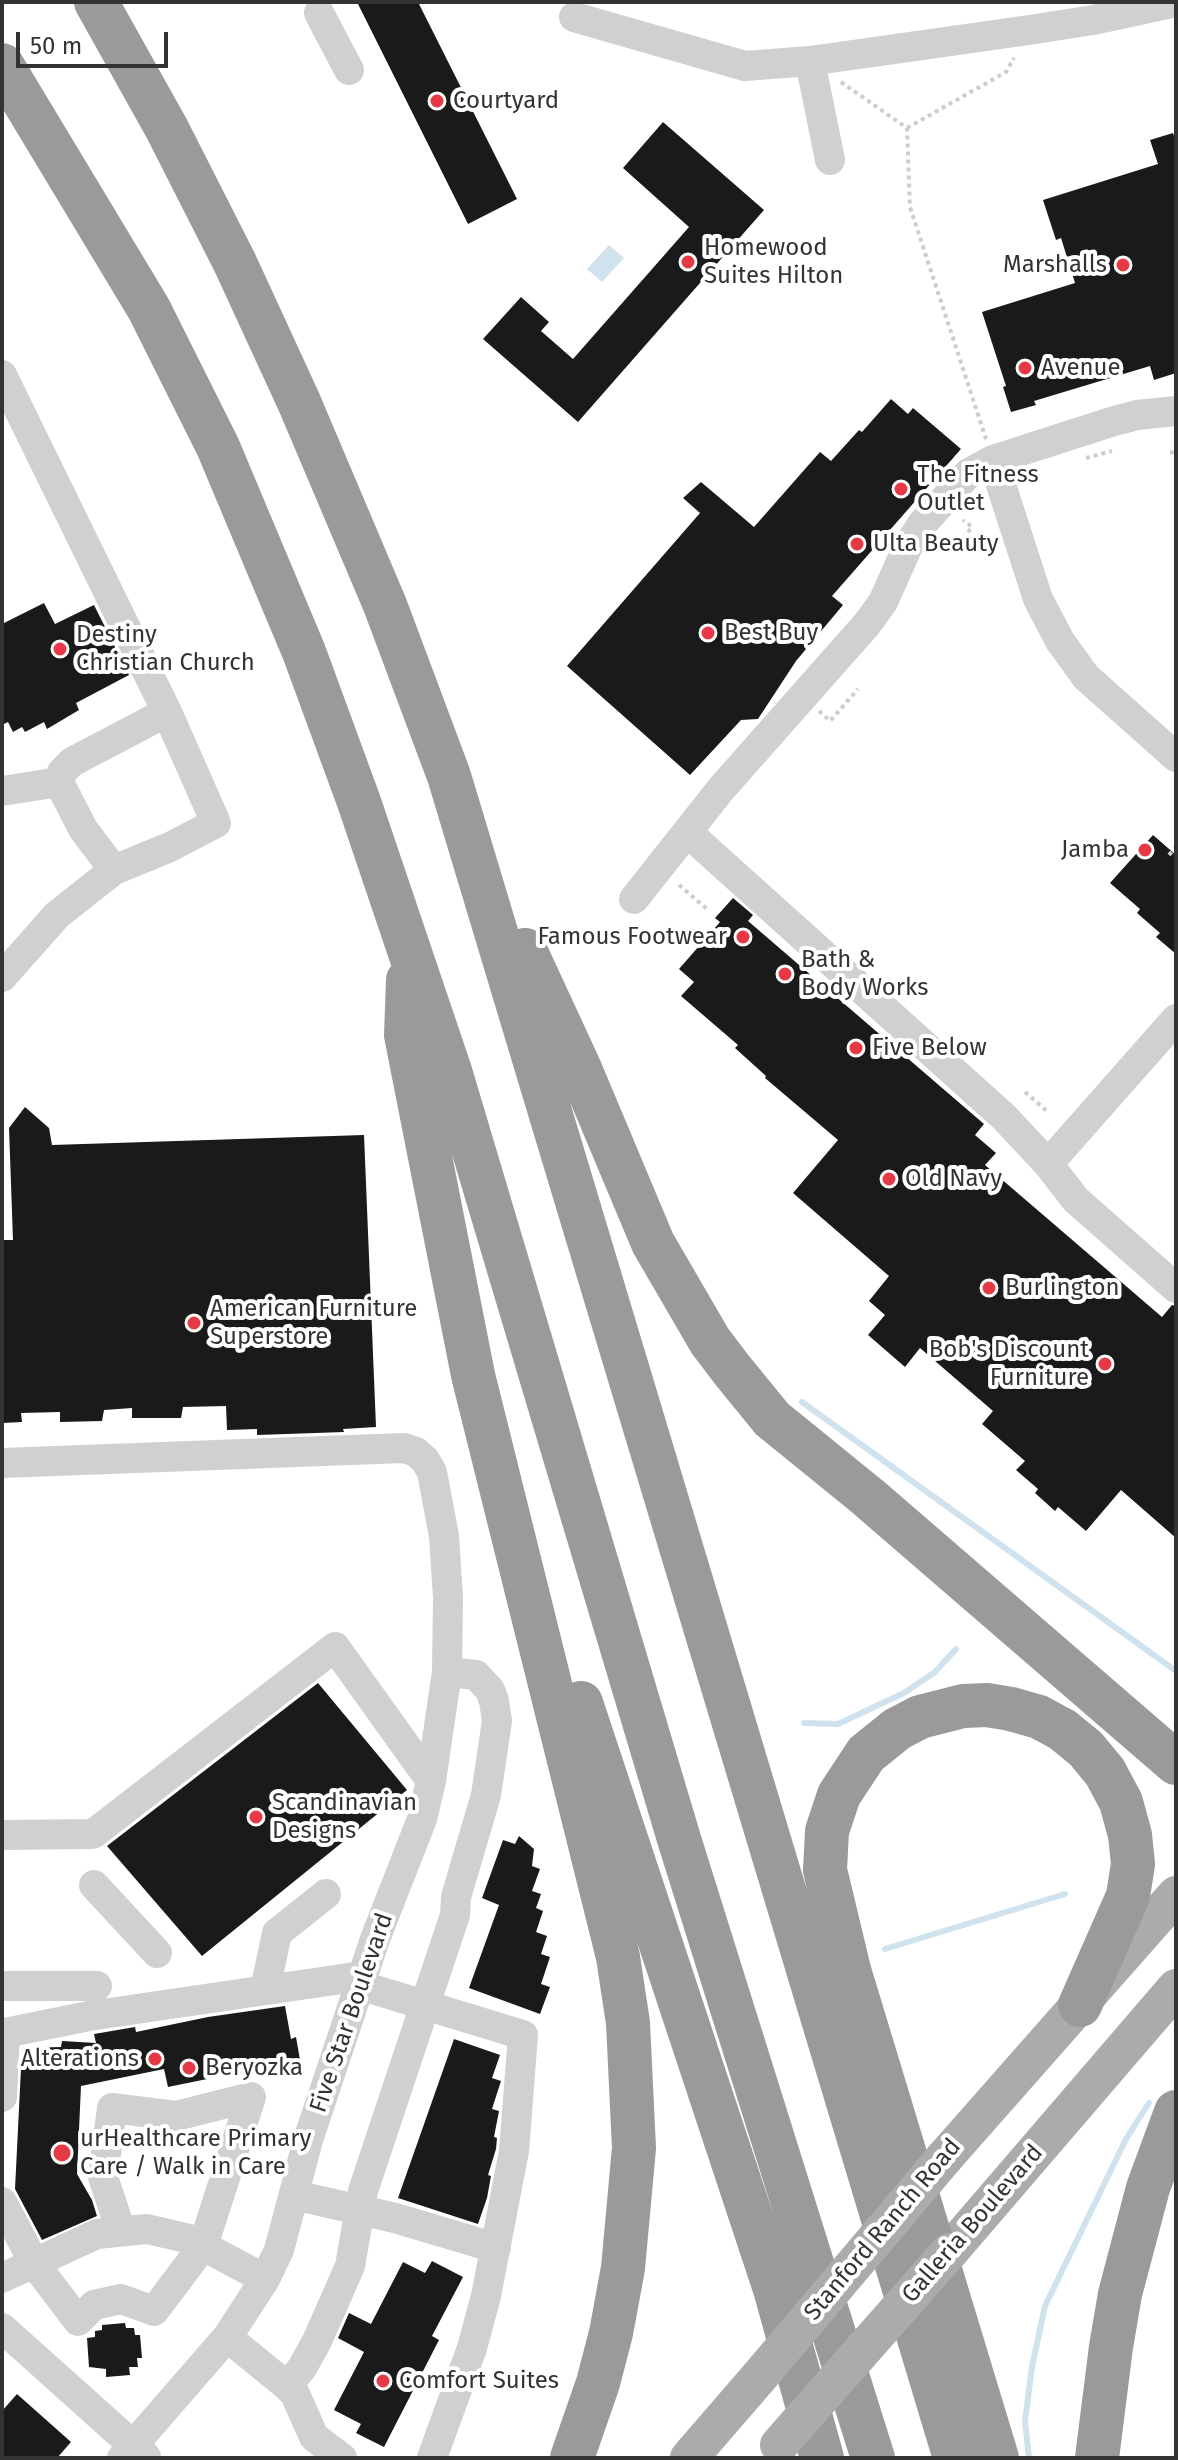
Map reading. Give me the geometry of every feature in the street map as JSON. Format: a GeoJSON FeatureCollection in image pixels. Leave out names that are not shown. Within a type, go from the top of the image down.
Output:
{"type":"FeatureCollection","features":[{"type":"Feature","properties":{"kind":"highway"},"geometry":{"type":"LineString","coordinates":[[96,2],[167,129],[235,263],[299,402],[385,605],[457,802],[955,2458]]}},
{"type":"Feature","properties":{"kind":"highway"},"geometry":{"type":"LineString","coordinates":[[2,65],[149,309],[218,447],[309,666],[364,816],[450,1071],[679,1839],[873,2458]]}},
{"type":"Feature","properties":{"kind":"highway"},"geometry":{"type":"LineString","coordinates":[[457,802],[580,1069],[653,1243],[710,1341],[772,1419],[868,1497],[1176,1763]]}},
{"type":"Feature","properties":{"kind":"highway"},"geometry":{"type":"LineString","coordinates":[[409,950],[406,1035],[473,1375],[618,1957],[628,2023],[634,2148],[623,2268],[598,2383],[572,2458]]}},
{"type":"Feature","properties":{"kind":"highway"},"geometry":{"type":"LineString","coordinates":[[508,1519],[550,1612],[644,1886],[775,2289],[822,2458]]}},
{"type":"Feature","properties":{"kind":"highway"},"geometry":{"type":"LineString","coordinates":[[997,2458],[853,1985],[825,1870],[827,1831],[839,1795],[866,1754],[897,1729],[920,1717],[963,1706],[987,1705],[1011,1709],[1039,1717],[1063,1730],[1086,1749],[1105,1772],[1121,1802],[1130,1835],[1133,1864],[1128,1896],[1080,2005]]}},
{"type":"Feature","properties":{"kind":"highway"},"geometry":{"type":"LineString","coordinates":[[1097,2458],[1120,2294],[1148,2188],[1176,2112]]}},
{"type":"Feature","properties":{"kind":"main road"},"geometry":{"type":"LineString","coordinates":[[1080,2005],[1176,1895]]}},
{"type":"Feature","properties":{"kind":"main road","name":"Galleria Boulevard"},"geometry":{"type":"LineString","coordinates":[[774,2452],[1176,1988]]}},
{"type":"Feature","properties":{"kind":"main road","name":"Stanford Ranch Road"},"geometry":{"type":"LineString","coordinates":[[689,2458],[945,2157],[1080,2005]]}},
{"type":"Feature","properties":{"kind":"street"},"geometry":{"type":"LineString","coordinates":[[574,17],[745,66],[810,61],[1027,16],[1176,2]]}},
{"type":"Feature","properties":{"kind":"street"},"geometry":{"type":"LineString","coordinates":[[319,13],[349,70]]}},
{"type":"Feature","properties":{"kind":"street"},"geometry":{"type":"LineString","coordinates":[[810,61],[830,160]]}},
{"type":"Feature","properties":{"kind":"street"},"geometry":{"type":"LineString","coordinates":[[2,375],[167,712],[216,823],[170,847],[114,870],[57,915],[2,977]]}},
{"type":"Feature","properties":{"kind":"street"},"geometry":{"type":"LineString","coordinates":[[634,899],[721,789],[867,624],[883,602],[908,546],[922,524],[969,473],[993,460],[1111,422],[1137,415],[1176,411]]}},
{"type":"Feature","properties":{"kind":"street"},"geometry":{"type":"LineString","coordinates":[[993,460],[1038,599],[1060,641],[1086,677],[1176,757]]}},
{"type":"Feature","properties":{"kind":"street"},"geometry":{"type":"LineString","coordinates":[[114,870],[83,829],[59,782],[62,772],[72,762],[167,712]]}},
{"type":"Feature","properties":{"kind":"street"},"geometry":{"type":"LineString","coordinates":[[2,791],[59,782]]}},
{"type":"Feature","properties":{"kind":"street"},"geometry":{"type":"LineString","coordinates":[[687,832],[1026,1138],[1076,1200],[1176,1288]]}},
{"type":"Feature","properties":{"kind":"street"},"geometry":{"type":"LineString","coordinates":[[1048,1164],[1176,1019]]}},
{"type":"Feature","properties":{"kind":"street","name":"Five Star Boulevard"},"geometry":{"type":"LineString","coordinates":[[2,1463],[404,1448],[416,1452],[432,1472],[444,1536],[448,1598],[447,1672],[431,1781],[422,1819],[361,1980],[308,2140],[279,2250],[265,2279],[227,2337],[134,2454]]}},
{"type":"Feature","properties":{"kind":"street"},"geometry":{"type":"LineString","coordinates":[[2,1835],[93,1834],[335,1647],[431,1781]]}},
{"type":"Feature","properties":{"kind":"street"},"geometry":{"type":"LineString","coordinates":[[287,2386],[302,2368],[340,2294],[350,2266],[363,2191],[455,1915],[456,1897],[480,1820],[497,1721],[494,1701],[476,1675],[447,1672]]}},
{"type":"Feature","properties":{"kind":"street"},"geometry":{"type":"LineString","coordinates":[[94,1885],[157,1953]]}},
{"type":"Feature","properties":{"kind":"street"},"geometry":{"type":"LineString","coordinates":[[265,1990],[277,1933],[326,1894]]}},
{"type":"Feature","properties":{"kind":"street"},"geometry":{"type":"LineString","coordinates":[[2,2097],[5,2033],[89,2016],[265,1990],[361,1980],[425,2005],[523,2035],[514,2151],[496,2248],[472,2348],[432,2458]]}},
{"type":"Feature","properties":{"kind":"street"},"geometry":{"type":"LineString","coordinates":[[2,1986],[97,1986]]}},
{"type":"Feature","properties":{"kind":"street"},"geometry":{"type":"LineString","coordinates":[[2,2202],[34,2263],[78,2321],[94,2305],[121,2299],[154,2311],[203,2246],[251,2097],[176,2116],[112,2108],[103,2177],[121,2231]]}},
{"type":"Feature","properties":{"kind":"street"},"geometry":{"type":"LineString","coordinates":[[294,2195],[496,2248]]}},
{"type":"Feature","properties":{"kind":"street"},"geometry":{"type":"LineString","coordinates":[[2,2278],[97,2234],[147,2229],[190,2239],[265,2279]]}},
{"type":"Feature","properties":{"kind":"street"},"geometry":{"type":"LineString","coordinates":[[2,2328],[134,2454]]}},
{"type":"Feature","properties":{"kind":"street"},"geometry":{"type":"LineString","coordinates":[[227,2337],[295,2394],[314,2437],[342,2458]]}},
{"type":"Feature","properties":{"kind":"path"},"geometry":{"type":"LineString","coordinates":[[907,128],[1006,72],[1027,16]]}},
{"type":"Feature","properties":{"kind":"path"},"geometry":{"type":"LineString","coordinates":[[810,61],[907,128]]}},
{"type":"Feature","properties":{"kind":"path"},"geometry":{"type":"LineString","coordinates":[[907,128],[910,207],[993,460]]}},
{"type":"Feature","properties":{"kind":"path"},"geometry":{"type":"LineString","coordinates":[[953,551],[972,527],[963,520]]}},
{"type":"Feature","properties":{"kind":"path"},"geometry":{"type":"LineString","coordinates":[[1169,855],[1176,847]]}},
{"type":"Feature","properties":{"kind":"path"},"geometry":{"type":"LineString","coordinates":[[679,885],[707,909]]}},
{"type":"Feature","properties":{"kind":"path"},"geometry":{"type":"LineString","coordinates":[[1025,1092],[1048,1112]]}},
{"type":"Feature","properties":{"kind":"water"},"geometry":{"type":"Polygon","coordinates":[[[609,245],[624,258],[602,282],[587,269],[609,245]]]}},
{"type":"Feature","properties":{"kind":"building","name":"Courtyard"},"geometry":{"type":"Polygon","coordinates":[[[357,2],[418,2],[517,199],[468,224],[357,2]]]}},
{"type":"Feature","properties":{"kind":"building","name":"Homewood Suites Hilton"},"geometry":{"type":"Polygon","coordinates":[[[663,122],[764,210],[578,422],[483,339],[521,297],[549,322],[541,331],[573,359],[689,227],[623,168],[663,122]]]}},
{"type":"Feature","properties":{"kind":"building","name":"Marshalls"},"geometry":{"type":"Polygon","coordinates":[[[1173,133],[1176,142],[1176,373],[1154,380],[1150,366],[1034,401],[1036,405],[1011,412],[1003,387],[1006,386],[982,312],[1075,283],[1061,238],[1056,240],[1043,200],[1158,164],[1150,140],[1173,133]]]}},
{"type":"Feature","properties":{"kind":"building","name":"Best Buy"},"geometry":{"type":"Polygon","coordinates":[[[891,399],[908,414],[913,408],[961,449],[832,596],[843,605],[796,661],[758,719],[741,720],[690,775],[567,666],[700,513],[683,498],[701,482],[754,527],[820,452],[831,461],[891,399]]]}},
{"type":"Feature","properties":{"kind":"building","name":"Destiny Christian Church"},"geometry":{"type":"Polygon","coordinates":[[[44,603],[55,624],[94,605],[129,675],[76,703],[79,710],[47,729],[44,722],[25,732],[22,727],[13,732],[8,722],[2,725],[2,624],[44,603]]]}},
{"type":"Feature","properties":{"kind":"building"},"geometry":{"type":"Polygon","coordinates":[[[1153,835],[1176,855],[1176,954],[1156,937],[1160,933],[1137,913],[1140,909],[1110,883],[1153,835]]]}},
{"type":"Feature","properties":{"kind":"building"},"geometry":{"type":"Polygon","coordinates":[[[733,898],[753,915],[748,921],[984,1124],[975,1135],[996,1153],[985,1165],[1162,1317],[1172,1305],[1176,1306],[1176,1538],[1121,1490],[1086,1531],[1058,1507],[1055,1511],[1035,1493],[1038,1489],[1016,1470],[1025,1461],[982,1424],[993,1411],[920,1348],[905,1367],[868,1335],[885,1315],[869,1301],[889,1276],[793,1193],[838,1140],[765,1078],[735,1048],[738,1045],[681,996],[694,982],[679,969],[720,922],[715,918],[733,898]]]}},
{"type":"Feature","properties":{"kind":"building","name":"American Furniture Superstore"},"geometry":{"type":"Polygon","coordinates":[[[25,1107],[49,1128],[52,1145],[364,1135],[376,1427],[343,1429],[344,1432],[257,1435],[257,1429],[227,1430],[226,1406],[183,1407],[181,1418],[132,1418],[132,1408],[104,1410],[102,1421],[60,1422],[60,1412],[21,1413],[22,1422],[2,1423],[2,1240],[13,1240],[9,1128],[25,1107]]]}},
{"type":"Feature","properties":{"kind":"building","name":"Scandinavian Designs"},"geometry":{"type":"Polygon","coordinates":[[[318,1683],[407,1790],[202,1956],[107,1846],[318,1683]]]}},
{"type":"Feature","properties":{"kind":"building"},"geometry":{"type":"Polygon","coordinates":[[[519,1836],[534,1849],[532,1866],[540,1869],[532,1891],[541,1894],[536,1908],[543,1911],[536,1932],[547,1936],[541,1954],[550,1957],[541,1984],[550,1987],[540,2014],[469,1988],[499,1905],[482,1898],[503,1840],[515,1844],[519,1836]]]}},
{"type":"Feature","properties":{"kind":"building"},"geometry":{"type":"Polygon","coordinates":[[[285,2006],[291,2039],[296,2037],[300,2060],[168,2087],[164,2069],[81,2086],[77,2174],[97,2216],[42,2240],[15,2189],[22,2048],[61,2047],[62,2041],[96,2043],[94,2034],[135,2027],[136,2032],[285,2006]]]}},
{"type":"Feature","properties":{"kind":"building"},"geometry":{"type":"Polygon","coordinates":[[[454,2039],[500,2055],[492,2078],[501,2081],[492,2109],[499,2111],[494,2137],[497,2138],[496,2149],[488,2175],[491,2176],[487,2198],[478,2224],[398,2198],[454,2039]]]}},
{"type":"Feature","properties":{"kind":"building","name":"Comfort Suites"},"geometry":{"type":"Polygon","coordinates":[[[432,2261],[463,2277],[432,2336],[439,2340],[384,2447],[356,2433],[361,2424],[334,2410],[364,2352],[338,2338],[349,2313],[371,2324],[403,2262],[425,2273],[432,2261]]]}},
{"type":"Feature","properties":{"kind":"building"},"geometry":{"type":"Polygon","coordinates":[[[125,2323],[126,2328],[134,2328],[135,2335],[140,2335],[142,2358],[137,2358],[138,2367],[129,2367],[130,2375],[106,2377],[106,2369],[89,2367],[87,2338],[95,2337],[95,2331],[102,2330],[102,2325],[125,2323]]]}},
{"type":"Feature","properties":{"kind":"building"},"geometry":{"type":"Polygon","coordinates":[[[17,2394],[71,2442],[57,2458],[2,2458],[2,2411],[17,2394]]]}},
{"type":"Feature","properties":{"kind":"waterway"},"geometry":{"type":"LineString","coordinates":[[802,1402],[1176,1671]]}},
{"type":"Feature","properties":{"kind":"waterway"},"geometry":{"type":"LineString","coordinates":[[804,1723],[838,1724],[904,1693],[935,1672],[956,1649]]}},
{"type":"Feature","properties":{"kind":"waterway"},"geometry":{"type":"LineString","coordinates":[[885,1949],[1065,1894]]}},
{"type":"Feature","properties":{"kind":"waterway"},"geometry":{"type":"LineString","coordinates":[[1029,2458],[1025,2421],[1045,2306],[1126,2139],[1149,2103]]}},
{"type":"Feature","properties":{"kind":"place","name":"Courtyard"},"geometry":{"type":"Point","coordinates":[437,101]}},
{"type":"Feature","properties":{"kind":"place","name":"Homewood Suites Hilton"},"geometry":{"type":"Point","coordinates":[688,262]}},
{"type":"Feature","properties":{"kind":"place","name":"Marshalls"},"geometry":{"type":"Point","coordinates":[1123,265]}},
{"type":"Feature","properties":{"kind":"place","name":"Avenue"},"geometry":{"type":"Point","coordinates":[1025,368]}},
{"type":"Feature","properties":{"kind":"place","name":"The Fitness Outlet"},"geometry":{"type":"Point","coordinates":[901,489]}},
{"type":"Feature","properties":{"kind":"place","name":"Ulta Beauty"},"geometry":{"type":"Point","coordinates":[857,544]}},
{"type":"Feature","properties":{"kind":"place","name":"Best Buy"},"geometry":{"type":"Point","coordinates":[708,633]}},
{"type":"Feature","properties":{"kind":"place","name":"Destiny Christian Church"},"geometry":{"type":"Point","coordinates":[60,649]}},
{"type":"Feature","properties":{"kind":"place","name":"Jamba"},"geometry":{"type":"Point","coordinates":[1145,850]}},
{"type":"Feature","properties":{"kind":"place","name":"Famous Footwear"},"geometry":{"type":"Point","coordinates":[743,937]}},
{"type":"Feature","properties":{"kind":"place","name":"Bath & Body Works"},"geometry":{"type":"Point","coordinates":[785,974]}},
{"type":"Feature","properties":{"kind":"place","name":"Five Below"},"geometry":{"type":"Point","coordinates":[856,1048]}},
{"type":"Feature","properties":{"kind":"place","name":"Old Navy"},"geometry":{"type":"Point","coordinates":[889,1179]}},
{"type":"Feature","properties":{"kind":"place","name":"Burlington"},"geometry":{"type":"Point","coordinates":[989,1288]}},
{"type":"Feature","properties":{"kind":"place","name":"American Furniture Superstore"},"geometry":{"type":"Point","coordinates":[194,1323]}},
{"type":"Feature","properties":{"kind":"place","name":"Bob's Discount Furniture"},"geometry":{"type":"Point","coordinates":[1105,1364]}},
{"type":"Feature","properties":{"kind":"place","name":"Scandinavian Designs"},"geometry":{"type":"Point","coordinates":[256,1817]}},
{"type":"Feature","properties":{"kind":"place","name":"Alterations"},"geometry":{"type":"Point","coordinates":[155,2059]}},
{"type":"Feature","properties":{"kind":"place","name":"Beryozka"},"geometry":{"type":"Point","coordinates":[189,2068]}},
{"type":"Feature","properties":{"kind":"place","name":"urHealthcare Primary Care / Walk in Care"},"geometry":{"type":"Point","coordinates":[62,2153]}},
{"type":"Feature","properties":{"kind":"place","name":"Comfort Suites"},"geometry":{"type":"Point","coordinates":[383,2381]}}]}
